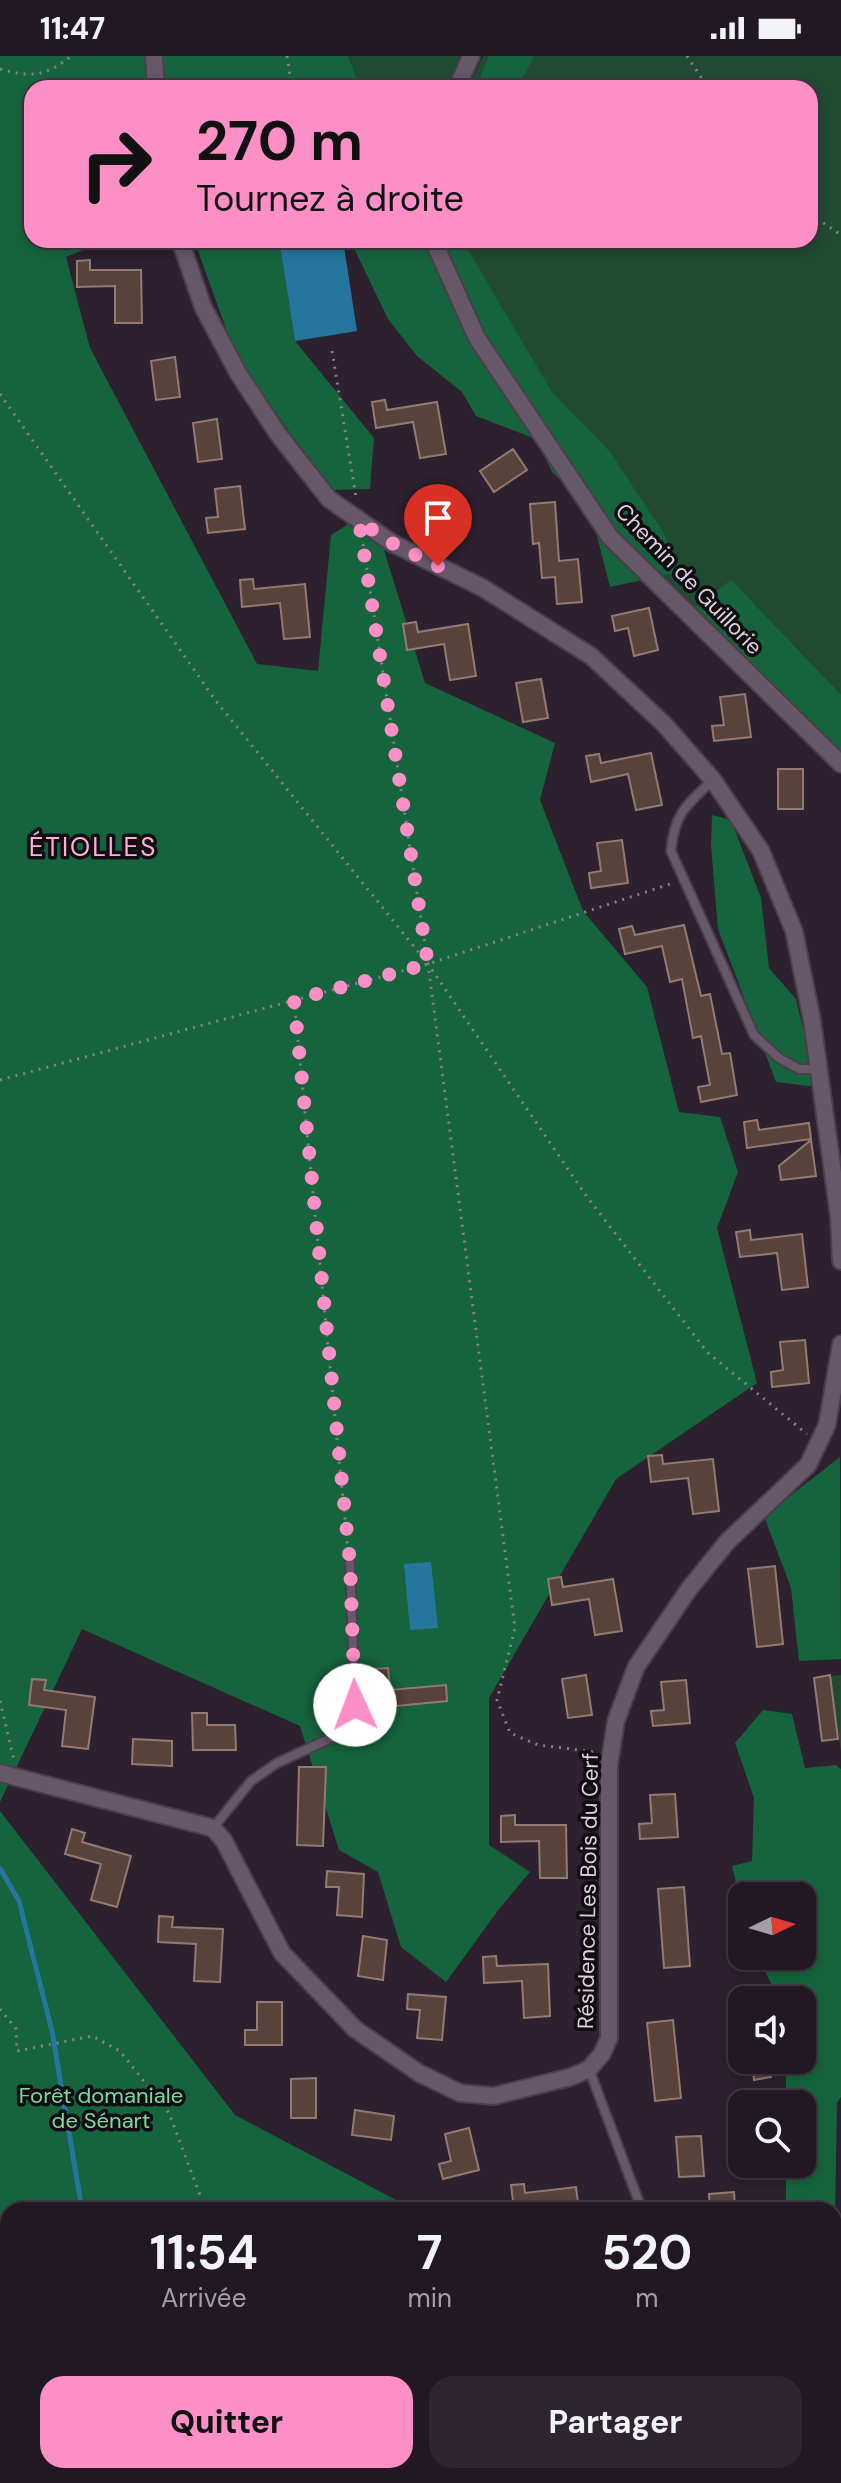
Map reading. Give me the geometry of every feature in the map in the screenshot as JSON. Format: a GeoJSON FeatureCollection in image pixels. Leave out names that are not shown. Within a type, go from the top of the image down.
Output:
{"type":"FeatureCollection","features":[{"type":"Feature","properties":{"kind":"street"},"geometry":{"type":"LineString","coordinates":[[154,56],[156,80]]}},
{"type":"Feature","properties":{"kind":"street"},"geometry":{"type":"LineString","coordinates":[[460,80],[471,56]]}},
{"type":"Feature","properties":{"kind":"street"},"geometry":{"type":"LineString","coordinates":[[183,248],[203,307],[238,373],[278,434],[329,499],[392,543],[483,588],[591,656],[664,724],[713,780],[761,851],[794,931],[819,1069],[839,1217],[841,1261]]}},
{"type":"Feature","properties":{"kind":"street","name":"Chemin de Guillorie"},"geometry":{"type":"LineString","coordinates":[[437,248],[477,338],[610,537],[841,764]]}},
{"type":"Feature","properties":{"kind":"street","name":"Résidence Les Bois du Cerf"},"geometry":{"type":"LineString","coordinates":[[589,2069],[602,2054],[609,2038],[611,1754],[616,1721],[636,1667],[689,1589],[727,1542],[808,1465],[827,1425],[841,1344]]}},
{"type":"Feature","properties":{"kind":"street"},"geometry":{"type":"LineString","coordinates":[[0,1773],[213,1828],[224,1841],[282,1953],[355,2029],[419,2073],[460,2093],[494,2096],[571,2077],[589,2069]]}},
{"type":"Feature","properties":{"kind":"lane"},"geometry":{"type":"LineString","coordinates":[[713,780],[682,809],[673,832],[671,851],[754,1035],[779,1058],[799,1069],[819,1069]]}},
{"type":"Feature","properties":{"kind":"lane"},"geometry":{"type":"LineString","coordinates":[[213,1828],[251,1781],[277,1763],[329,1739],[347,1727],[355,1705],[350,1563]]}},
{"type":"Feature","properties":{"kind":"lane"},"geometry":{"type":"LineString","coordinates":[[589,2069],[639,2202]]}},
{"type":"Feature","properties":{"kind":"path"},"geometry":{"type":"LineString","coordinates":[[0,69],[19,75],[52,71],[71,56]]}},
{"type":"Feature","properties":{"kind":"path"},"geometry":{"type":"LineString","coordinates":[[287,56],[291,80]]}},
{"type":"Feature","properties":{"kind":"path"},"geometry":{"type":"LineString","coordinates":[[687,56],[703,80]]}},
{"type":"Feature","properties":{"kind":"path"},"geometry":{"type":"LineString","coordinates":[[818,219],[841,235]]}},
{"type":"Feature","properties":{"kind":"path"},"geometry":{"type":"LineString","coordinates":[[332,351],[428,964],[515,1628],[497,1700],[510,1733],[538,1745],[611,1754]]}},
{"type":"Feature","properties":{"kind":"path"},"geometry":{"type":"LineString","coordinates":[[0,394],[216,701],[428,964],[587,1197],[708,1353],[818,1443]]}},
{"type":"Feature","properties":{"kind":"path"},"geometry":{"type":"LineString","coordinates":[[0,1080],[428,964],[684,880]]}},
{"type":"Feature","properties":{"kind":"path"},"geometry":{"type":"LineString","coordinates":[[294,1000],[350,1563]]}},
{"type":"Feature","properties":{"kind":"path"},"geometry":{"type":"LineString","coordinates":[[0,1701],[19,1778]]}},
{"type":"Feature","properties":{"kind":"path"},"geometry":{"type":"LineString","coordinates":[[0,2009],[16,2029],[17,2051],[92,2036],[120,2051],[169,2113],[200,2202]]}},
{"type":"Feature","properties":{"kind":"green space"},"geometry":{"type":"Polygon","coordinates":[[[0,56],[348,56],[358,80],[24,80],[24,248],[88,248],[66,257],[90,348],[257,664],[318,671],[331,535],[358,518],[380,537],[425,683],[555,743],[540,800],[583,911],[647,987],[679,1112],[720,1117],[738,1172],[717,1228],[757,1383],[616,1479],[489,1698],[489,1845],[530,1872],[446,1982],[401,1947],[378,1872],[339,1850],[300,1726],[82,1629],[0,1802],[0,56]]]}},
{"type":"Feature","properties":{"kind":"green space"},"geometry":{"type":"Polygon","coordinates":[[[348,56],[461,56],[450,80],[358,80],[348,56]]]}},
{"type":"Feature","properties":{"kind":"green space"},"geometry":{"type":"Polygon","coordinates":[[[483,56],[841,56],[841,752],[607,519],[447,248],[818,248],[818,80],[472,80],[483,56]]]}},
{"type":"Feature","properties":{"kind":"green space"},"geometry":{"type":"Polygon","coordinates":[[[489,56],[534,56],[521,80],[479,80],[489,56]]]}},
{"type":"Feature","properties":{"kind":"green space"},"geometry":{"type":"Polygon","coordinates":[[[197,248],[280,248],[295,341],[374,438],[370,489],[331,490],[237,359],[197,248]]]}},
{"type":"Feature","properties":{"kind":"green space"},"geometry":{"type":"Polygon","coordinates":[[[354,248],[467,248],[552,392],[610,452],[665,535],[675,573],[610,587],[590,509],[552,472],[536,439],[476,416],[462,392],[417,356],[388,319],[354,248]]]}},
{"type":"Feature","properties":{"kind":"green space"},"geometry":{"type":"Polygon","coordinates":[[[731,580],[841,695],[841,756],[737,649],[709,647],[687,613],[731,580]]]}},
{"type":"Feature","properties":{"kind":"green space"},"geometry":{"type":"Polygon","coordinates":[[[712,815],[731,820],[761,898],[769,968],[796,999],[817,1087],[776,1082],[718,929],[711,845],[712,815]]]}},
{"type":"Feature","properties":{"kind":"green space"},"geometry":{"type":"Polygon","coordinates":[[[840,1457],[841,1659],[799,1661],[791,1588],[764,1516],[840,1457]]]}},
{"type":"Feature","properties":{"kind":"green space"},"geometry":{"type":"Polygon","coordinates":[[[841,1675],[841,1751],[830,1676],[841,1675]]]}},
{"type":"Feature","properties":{"kind":"green space"},"geometry":{"type":"Polygon","coordinates":[[[763,1710],[792,1714],[805,1768],[836,1765],[841,1769],[841,2097],[837,2103],[835,2202],[786,2202],[786,2178],[816,2178],[816,2090],[786,2090],[786,2074],[816,2074],[816,1986],[772,1986],[765,1970],[816,1970],[816,1882],[736,1882],[732,1866],[752,1861],[754,1798],[735,1743],[763,1710]]]}},
{"type":"Feature","properties":{"kind":"green space","name":"Forêt domaniale de Sénart"},"geometry":{"type":"Polygon","coordinates":[[[0,1811],[235,2115],[400,2202],[0,2202],[0,1811]]]}},
{"type":"Feature","properties":{"kind":"water"},"geometry":{"type":"Polygon","coordinates":[[[280,248],[344,248],[357,331],[295,341],[280,248]]]}},
{"type":"Feature","properties":{"kind":"water"},"geometry":{"type":"Polygon","coordinates":[[[431,1562],[438,1628],[410,1630],[404,1564],[431,1562]]]}},
{"type":"Feature","properties":{"kind":"building"},"geometry":{"type":"Polygon","coordinates":[[[90,260],[90,270],[141,270],[142,323],[115,323],[115,286],[77,287],[77,261],[90,260]]]}},
{"type":"Feature","properties":{"kind":"building"},"geometry":{"type":"Polygon","coordinates":[[[175,357],[180,397],[156,400],[151,361],[175,357]]]}},
{"type":"Feature","properties":{"kind":"building"},"geometry":{"type":"Polygon","coordinates":[[[385,400],[387,410],[437,402],[446,454],[420,458],[413,422],[376,428],[372,402],[385,400]]]}},
{"type":"Feature","properties":{"kind":"building"},"geometry":{"type":"Polygon","coordinates":[[[217,419],[222,459],[198,462],[193,423],[217,419]]]}},
{"type":"Feature","properties":{"kind":"building"},"geometry":{"type":"Polygon","coordinates":[[[513,449],[527,470],[494,492],[480,471],[513,449]]]}},
{"type":"Feature","properties":{"kind":"building"},"geometry":{"type":"Polygon","coordinates":[[[240,486],[245,529],[208,533],[206,518],[218,517],[215,489],[240,486]]]}},
{"type":"Feature","properties":{"kind":"building"},"geometry":{"type":"Polygon","coordinates":[[[555,502],[559,561],[578,559],[582,602],[557,604],[555,577],[542,578],[539,543],[533,544],[530,504],[555,502]]]}},
{"type":"Feature","properties":{"kind":"building"},"geometry":{"type":"Polygon","coordinates":[[[253,579],[254,589],[305,584],[310,637],[284,639],[280,603],[242,607],[240,580],[253,579]]]}},
{"type":"Feature","properties":{"kind":"building"},"geometry":{"type":"Polygon","coordinates":[[[649,608],[658,650],[634,656],[628,628],[615,631],[612,616],[649,608]]]}},
{"type":"Feature","properties":{"kind":"building"},"geometry":{"type":"Polygon","coordinates":[[[416,622],[418,632],[468,624],[476,676],[450,680],[444,644],[407,650],[403,624],[416,622]]]}},
{"type":"Feature","properties":{"kind":"building"},"geometry":{"type":"Polygon","coordinates":[[[541,679],[548,718],[523,722],[516,683],[541,679]]]}},
{"type":"Feature","properties":{"kind":"building"},"geometry":{"type":"Polygon","coordinates":[[[745,694],[751,737],[714,741],[712,726],[724,725],[720,697],[745,694]]]}},
{"type":"Feature","properties":{"kind":"building"},"geometry":{"type":"Polygon","coordinates":[[[651,753],[662,805],[636,810],[628,774],[591,782],[586,756],[599,754],[601,763],[651,753]]]}},
{"type":"Feature","properties":{"kind":"building"},"geometry":{"type":"Polygon","coordinates":[[[778,769],[803,769],[803,809],[778,809],[778,769]]]}},
{"type":"Feature","properties":{"kind":"building"},"geometry":{"type":"Polygon","coordinates":[[[622,840],[628,883],[591,888],[589,873],[601,871],[597,843],[622,840]]]}},
{"type":"Feature","properties":{"kind":"building"},"geometry":{"type":"Polygon","coordinates":[[[684,925],[701,996],[710,994],[722,1054],[730,1053],[737,1095],[701,1102],[698,1087],[710,1085],[701,1036],[693,1038],[682,979],[670,982],[662,946],[625,954],[619,929],[632,926],[635,935],[684,925]]]}},
{"type":"Feature","properties":{"kind":"building"},"geometry":{"type":"Polygon","coordinates":[[[757,1120],[759,1130],[809,1123],[811,1139],[747,1148],[744,1122],[757,1120]]]}},
{"type":"Feature","properties":{"kind":"building"},"geometry":{"type":"Polygon","coordinates":[[[811,1140],[816,1176],[781,1180],[779,1166],[811,1140]]]}},
{"type":"Feature","properties":{"kind":"building"},"geometry":{"type":"Polygon","coordinates":[[[750,1230],[751,1240],[802,1234],[808,1287],[782,1290],[777,1253],[740,1257],[736,1232],[750,1230]]]}},
{"type":"Feature","properties":{"kind":"building"},"geometry":{"type":"Polygon","coordinates":[[[805,1340],[809,1383],[772,1387],[771,1372],[783,1370],[780,1342],[805,1340]]]}},
{"type":"Feature","properties":{"kind":"building"},"geometry":{"type":"Polygon","coordinates":[[[662,1455],[663,1464],[713,1459],[719,1511],[693,1514],[688,1478],[651,1482],[648,1456],[662,1455]]]}},
{"type":"Feature","properties":{"kind":"building"},"geometry":{"type":"Polygon","coordinates":[[[775,1566],[783,1644],[757,1647],[748,1569],[775,1566]]]}},
{"type":"Feature","properties":{"kind":"building"},"geometry":{"type":"Polygon","coordinates":[[[561,1577],[563,1587],[613,1579],[622,1631],[595,1635],[589,1599],[552,1605],[548,1579],[561,1577]]]}},
{"type":"Feature","properties":{"kind":"building"},"geometry":{"type":"Polygon","coordinates":[[[388,1668],[390,1690],[446,1685],[447,1701],[376,1708],[372,1669],[388,1668]]]}},
{"type":"Feature","properties":{"kind":"building"},"geometry":{"type":"Polygon","coordinates":[[[586,1675],[592,1715],[568,1718],[562,1679],[586,1675]]]}},
{"type":"Feature","properties":{"kind":"building"},"geometry":{"type":"Polygon","coordinates":[[[830,1675],[838,1739],[822,1741],[814,1678],[830,1675]]]}},
{"type":"Feature","properties":{"kind":"building"},"geometry":{"type":"Polygon","coordinates":[[[32,1679],[46,1680],[44,1690],[95,1697],[88,1749],[62,1746],[66,1710],[29,1705],[32,1679]]]}},
{"type":"Feature","properties":{"kind":"building"},"geometry":{"type":"Polygon","coordinates":[[[686,1680],[690,1723],[653,1726],[651,1711],[664,1710],[661,1682],[686,1680]]]}},
{"type":"Feature","properties":{"kind":"building"},"geometry":{"type":"Polygon","coordinates":[[[192,1713],[207,1713],[207,1725],[235,1725],[236,1750],[193,1750],[192,1713]]]}},
{"type":"Feature","properties":{"kind":"building"},"geometry":{"type":"Polygon","coordinates":[[[133,1739],[172,1741],[172,1766],[132,1764],[133,1739]]]}},
{"type":"Feature","properties":{"kind":"building"},"geometry":{"type":"Polygon","coordinates":[[[299,1767],[326,1767],[323,1846],[297,1845],[299,1767]]]}},
{"type":"Feature","properties":{"kind":"building"},"geometry":{"type":"Polygon","coordinates":[[[675,1794],[678,1837],[640,1839],[639,1824],[652,1823],[650,1795],[675,1794]]]}},
{"type":"Feature","properties":{"kind":"building"},"geometry":{"type":"Polygon","coordinates":[[[515,1815],[515,1825],[566,1825],[567,1878],[540,1878],[539,1841],[501,1842],[501,1816],[515,1815]]]}},
{"type":"Feature","properties":{"kind":"building"},"geometry":{"type":"Polygon","coordinates":[[[72,1829],[85,1833],[82,1842],[131,1856],[117,1907],[91,1900],[101,1864],[65,1854],[72,1829]]]}},
{"type":"Feature","properties":{"kind":"building"},"geometry":{"type":"Polygon","coordinates":[[[327,1871],[364,1874],[362,1917],[337,1915],[339,1887],[326,1887],[327,1871]]]}},
{"type":"Feature","properties":{"kind":"building"},"geometry":{"type":"Polygon","coordinates":[[[684,1887],[690,1966],[664,1968],[658,1889],[684,1887]]]}},
{"type":"Feature","properties":{"kind":"building"},"geometry":{"type":"Polygon","coordinates":[[[159,1916],[173,1917],[172,1927],[223,1929],[220,1982],[194,1981],[196,1944],[158,1942],[159,1916]]]}},
{"type":"Feature","properties":{"kind":"building"},"geometry":{"type":"Polygon","coordinates":[[[363,1936],[387,1940],[383,1980],[358,1976],[363,1936]]]}},
{"type":"Feature","properties":{"kind":"building"},"geometry":{"type":"Polygon","coordinates":[[[496,1956],[497,1966],[548,1964],[550,2016],[524,2018],[522,1981],[484,1983],[483,1957],[496,1956]]]}},
{"type":"Feature","properties":{"kind":"building"},"geometry":{"type":"Polygon","coordinates":[[[408,1994],[446,1997],[442,2040],[417,2038],[420,2010],[407,2009],[408,1994]]]}},
{"type":"Feature","properties":{"kind":"building"},"geometry":{"type":"Polygon","coordinates":[[[257,2002],[282,2002],[282,2045],[245,2045],[245,2030],[257,2030],[257,2002]]]}},
{"type":"Feature","properties":{"kind":"building"},"geometry":{"type":"Polygon","coordinates":[[[673,2020],[681,2098],[655,2101],[647,2023],[673,2020]]]}},
{"type":"Feature","properties":{"kind":"building"},"geometry":{"type":"Polygon","coordinates":[[[753,2074],[771,2074],[771,2077],[754,2080],[753,2074]]]}},
{"type":"Feature","properties":{"kind":"building"},"geometry":{"type":"Polygon","coordinates":[[[316,2078],[316,2118],[291,2118],[291,2079],[316,2078]]]}},
{"type":"Feature","properties":{"kind":"building"},"geometry":{"type":"Polygon","coordinates":[[[355,2110],[394,2116],[391,2140],[352,2135],[355,2110]]]}},
{"type":"Feature","properties":{"kind":"building"},"geometry":{"type":"Polygon","coordinates":[[[469,2128],[479,2170],[443,2179],[439,2164],[451,2161],[445,2134],[469,2128]]]}},
{"type":"Feature","properties":{"kind":"building"},"geometry":{"type":"Polygon","coordinates":[[[701,2136],[704,2176],[679,2177],[676,2137],[701,2136]]]}},
{"type":"Feature","properties":{"kind":"building"},"geometry":{"type":"Polygon","coordinates":[[[524,2184],[525,2193],[576,2187],[578,2202],[513,2202],[511,2185],[524,2184]]]}},
{"type":"Feature","properties":{"kind":"building"},"geometry":{"type":"Polygon","coordinates":[[[734,2192],[735,2202],[710,2202],[709,2194],[734,2192]]]}},
{"type":"Feature","properties":{"kind":"waterway"},"geometry":{"type":"LineString","coordinates":[[0,1868],[19,1901],[52,2031],[81,2202]]}},
{"type":"Feature","properties":{"kind":"district","name":"ÉTIOLLES"},"geometry":{"type":"Point","coordinates":[93,847]}},
{"type":"Feature","properties":{"kind":"route"},"geometry":{"type":"LineString","coordinates":[[355,1705],[350,1563],[294,1000],[428,964],[359,521],[392,543],[438,566]]}}]}
